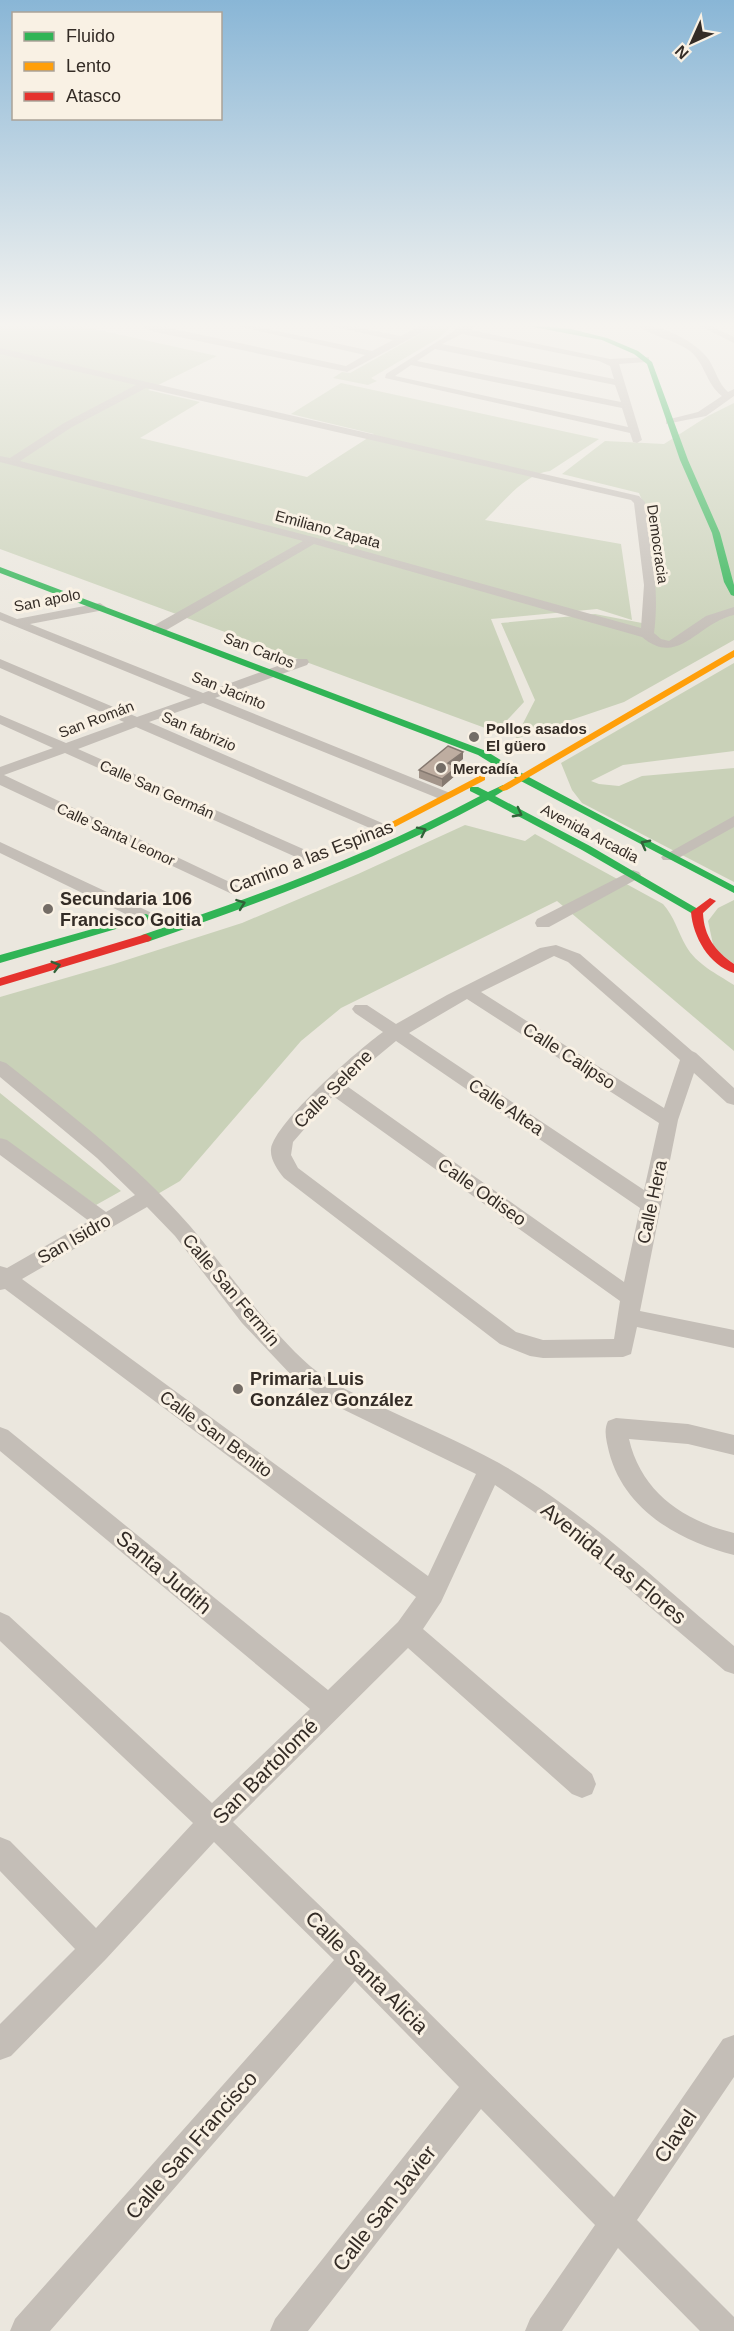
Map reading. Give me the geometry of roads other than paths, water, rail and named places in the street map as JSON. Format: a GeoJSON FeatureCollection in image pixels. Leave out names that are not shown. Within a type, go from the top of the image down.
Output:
{"type":"FeatureCollection","features":[{"type":"Feature","properties":{"kind":"street"},"geometry":{"type":"LineString","coordinates":[[6,460],[54,433]]}},
{"type":"Feature","properties":{"kind":"street","name":"Democracia"},"geometry":{"type":"LineString","coordinates":[[355,433],[635,498],[639,502],[648,578],[651,618],[647,634]]}},
{"type":"Feature","properties":{"kind":"street"},"geometry":{"type":"LineString","coordinates":[[622,433],[636,436],[635,433]]}},
{"type":"Feature","properties":{"kind":"street"},"geometry":{"type":"LineString","coordinates":[[674,433],[716,533],[728,582],[734,593]]}},
{"type":"Feature","properties":{"kind":"street","name":"Emiliano Zapata"},"geometry":{"type":"LineString","coordinates":[[6,460],[314,540],[647,634],[657,642],[676,644],[686,639],[704,621],[734,611]]}},
{"type":"Feature","properties":{"kind":"street"},"geometry":{"type":"LineString","coordinates":[[158,629],[314,540]]}},
{"type":"Feature","properties":{"kind":"street","name":"San Carlos"},"geometry":{"type":"LineString","coordinates":[[0,570],[509,764]]}},
{"type":"Feature","properties":{"kind":"street","name":"San apolo"},"geometry":{"type":"LineString","coordinates":[[0,627],[100,607]]}},
{"type":"Feature","properties":{"kind":"street","name":"San Jacinto"},"geometry":{"type":"LineString","coordinates":[[0,616],[445,796]]}},
{"type":"Feature","properties":{"kind":"street","name":"Camino a las Espinas"},"geometry":{"type":"LineString","coordinates":[[0,982],[84,958],[326,873],[437,824],[592,738],[614,721],[734,653]]}},
{"type":"Feature","properties":{"kind":"street","name":"San Román"},"geometry":{"type":"LineString","coordinates":[[0,772],[302,662]]}},
{"type":"Feature","properties":{"kind":"street","name":"San fabrizio"},"geometry":{"type":"LineString","coordinates":[[0,663],[384,829]]}},
{"type":"Feature","properties":{"kind":"street","name":"Calle San Germán"},"geometry":{"type":"LineString","coordinates":[[0,719],[318,857]]}},
{"type":"Feature","properties":{"kind":"street","name":"Camino a las Espinas"},"geometry":{"type":"LineString","coordinates":[[556,740],[577,730],[614,721]]}},
{"type":"Feature","properties":{"kind":"street","name":"Camino a las Espinas"},"geometry":{"type":"LineString","coordinates":[[364,838],[509,764]]}},
{"type":"Feature","properties":{"kind":"street","name":"Avenida Arcadia"},"geometry":{"type":"LineString","coordinates":[[509,764],[521,777],[734,891]]}},
{"type":"Feature","properties":{"kind":"street","name":"Calle Santa Leonor"},"geometry":{"type":"LineString","coordinates":[[0,779],[237,887]]}},
{"type":"Feature","properties":{"kind":"street","name":"Avenida Arcadia"},"geometry":{"type":"LineString","coordinates":[[467,785],[697,912]]}},
{"type":"Feature","properties":{"kind":"street"},"geometry":{"type":"LineString","coordinates":[[669,857],[734,821]]}},
{"type":"Feature","properties":{"kind":"street"},"geometry":{"type":"LineString","coordinates":[[0,847],[151,915]]}},
{"type":"Feature","properties":{"kind":"street","name":"Camino a las Espinas"},"geometry":{"type":"LineString","coordinates":[[293,866],[318,857]]}},
{"type":"Feature","properties":{"kind":"street"},"geometry":{"type":"LineString","coordinates":[[543,923],[633,875]]}},
{"type":"Feature","properties":{"kind":"street","name":"Camino a las Espinas"},"geometry":{"type":"LineString","coordinates":[[211,896],[237,887]]}},
{"type":"Feature","properties":{"kind":"street"},"geometry":{"type":"LineString","coordinates":[[734,891],[719,896],[697,912],[696,924],[706,946],[734,969]]}},
{"type":"Feature","properties":{"kind":"street"},"geometry":{"type":"LineString","coordinates":[[0,959],[79,938],[151,915]]}},
{"type":"Feature","properties":{"kind":"street","name":"Calle Selene"},"geometry":{"type":"LineString","coordinates":[[623,1348],[543,1349],[518,1343],[496,1330],[291,1173],[283,1164],[280,1146],[364,1055],[395,1032],[546,952],[556,950],[565,952],[730,1089]]}},
{"type":"Feature","properties":{"kind":"street","name":"Calle Calipso"},"geometry":{"type":"LineString","coordinates":[[469,992],[669,1120]]}},
{"type":"Feature","properties":{"kind":"street","name":"Calle Altea"},"geometry":{"type":"LineString","coordinates":[[361,1010],[651,1205]]}},
{"type":"Feature","properties":{"kind":"street","name":"Calle Hera"},"geometry":{"type":"LineString","coordinates":[[623,1348],[669,1120],[690,1058]]}},
{"type":"Feature","properties":{"kind":"street","name":"Calle San Fermín"},"geometry":{"type":"LineString","coordinates":[[0,1067],[104,1153],[149,1196],[182,1231],[250,1317],[303,1372],[323,1388],[366,1411],[490,1470]]}},
{"type":"Feature","properties":{"kind":"street","name":"Calle Odiseo"},"geometry":{"type":"LineString","coordinates":[[333,1086],[630,1307]]}},
{"type":"Feature","properties":{"kind":"street"},"geometry":{"type":"LineString","coordinates":[[0,1145],[104,1221]]}},
{"type":"Feature","properties":{"kind":"street","name":"San Isidro"},"geometry":{"type":"LineString","coordinates":[[2,1278],[149,1196]]}},
{"type":"Feature","properties":{"kind":"street","name":"Calle San Benito"},"geometry":{"type":"LineString","coordinates":[[2,1278],[432,1594]]}},
{"type":"Feature","properties":{"kind":"street"},"geometry":{"type":"LineString","coordinates":[[630,1307],[734,1339]]}},
{"type":"Feature","properties":{"kind":"street"},"geometry":{"type":"LineString","coordinates":[[734,1446],[688,1434],[616,1428],[618,1443],[632,1479],[647,1497],[668,1515],[696,1531],[734,1544]]}},
{"type":"Feature","properties":{"kind":"street","name":"Santa Judith"},"geometry":{"type":"LineString","coordinates":[[0,1437],[328,1707]]}},
{"type":"Feature","properties":{"kind":"street","name":"San Bartolomé"},"geometry":{"type":"LineString","coordinates":[[0,2046],[96,1949],[214,1821],[407,1631],[432,1594],[490,1470]]}},
{"type":"Feature","properties":{"kind":"street","name":"Avenida Las Flores"},"geometry":{"type":"LineString","coordinates":[[490,1470],[564,1519],[734,1662]]}},
{"type":"Feature","properties":{"kind":"street","name":"Calle Santa Alicia"},"geometry":{"type":"LineString","coordinates":[[0,1624],[214,1821],[724,2331]]}},
{"type":"Feature","properties":{"kind":"street"},"geometry":{"type":"LineString","coordinates":[[407,1631],[582,1784]]}},
{"type":"Feature","properties":{"kind":"street"},"geometry":{"type":"LineString","coordinates":[[0,1851],[96,1949]]}},
{"type":"Feature","properties":{"kind":"street","name":"Calle San Francisco"},"geometry":{"type":"LineString","coordinates":[[27,2331],[354,1959]]}},
{"type":"Feature","properties":{"kind":"street","name":"Clavel"},"geometry":{"type":"LineString","coordinates":[[542,2331],[734,2050]]}},
{"type":"Feature","properties":{"kind":"street","name":"Calle San Javier"},"geometry":{"type":"LineString","coordinates":[[287,2331],[480,2085]]}},
{"type":"Feature","properties":{"kind":"place","name":"Pollos asados El güero"},"geometry":{"type":"Point","coordinates":[474,737]}},
{"type":"Feature","properties":{"kind":"place","name":"Mercadía"},"geometry":{"type":"Point","coordinates":[441,768]}},
{"type":"Feature","properties":{"kind":"place","name":"Secundaria 106 Francisco Goitia"},"geometry":{"type":"Point","coordinates":[48,909]}},
{"type":"Feature","properties":{"kind":"place","name":"Primaria Luis González González"},"geometry":{"type":"Point","coordinates":[238,1389]}}]}
